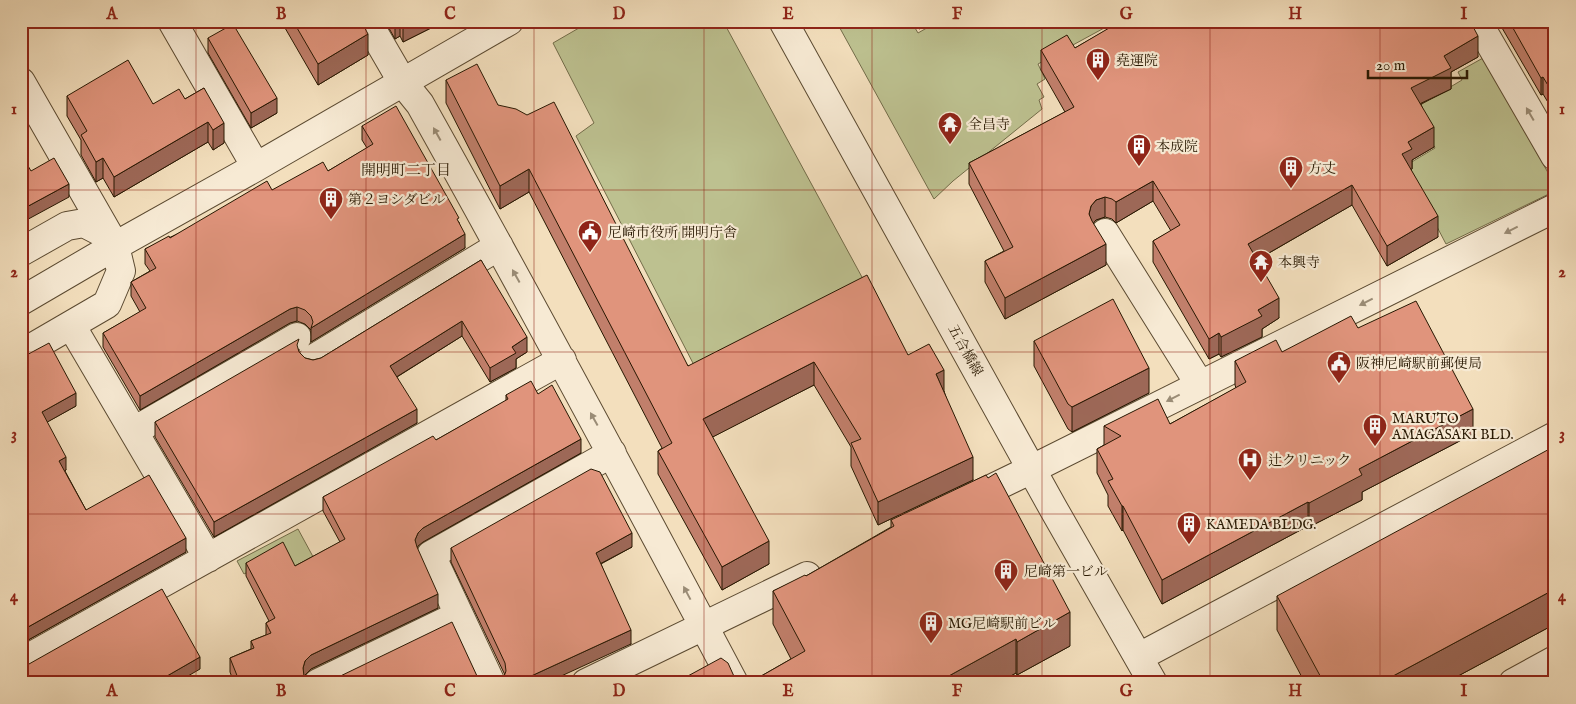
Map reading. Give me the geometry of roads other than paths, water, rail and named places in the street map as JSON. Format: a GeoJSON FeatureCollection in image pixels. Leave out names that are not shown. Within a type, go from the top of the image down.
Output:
{"type":"FeatureCollection","features":[{"type":"Feature","properties":{"kind":"street"},"geometry":{"type":"LineString","coordinates":[[172,21],[256,167]]}},
{"type":"Feature","properties":{"kind":"street"},"geometry":{"type":"LineString","coordinates":[[366,21],[403,83],[420,104],[499,246],[734,683]]}},
{"type":"Feature","properties":{"kind":"street"},"geometry":{"type":"LineString","coordinates":[[21,301],[112,241],[256,167],[510,21]]}},
{"type":"Feature","properties":{"kind":"street","name":"五合橋線"},"geometry":{"type":"LineString","coordinates":[[783,21],[1146,675]]}},
{"type":"Feature","properties":{"kind":"street"},"geometry":{"type":"LineString","coordinates":[[1478,22],[1555,156]]}},
{"type":"Feature","properties":{"kind":"street"},"geometry":{"type":"LineString","coordinates":[[21,82],[112,241],[120,271],[107,304],[21,354]]}},
{"type":"Feature","properties":{"kind":"street"},"geometry":{"type":"LineString","coordinates":[[947,509],[1032,470],[1555,208]]}},
{"type":"Feature","properties":{"kind":"street"},"geometry":{"type":"LineString","coordinates":[[21,252],[67,226],[84,224],[112,241]]}},
{"type":"Feature","properties":{"kind":"street"},"geometry":{"type":"LineString","coordinates":[[1105,233],[1200,385]]}},
{"type":"Feature","properties":{"kind":"street"},"geometry":{"type":"LineString","coordinates":[[134,431],[305,348],[499,246]]}},
{"type":"Feature","properties":{"kind":"street"},"geometry":{"type":"LineString","coordinates":[[71,325],[208,558]]}},
{"type":"Feature","properties":{"kind":"street"},"geometry":{"type":"LineString","coordinates":[[21,662],[562,360]]}},
{"type":"Feature","properties":{"kind":"street"},"geometry":{"type":"LineString","coordinates":[[1146,675],[1555,436]]}},
{"type":"Feature","properties":{"kind":"street"},"geometry":{"type":"LineString","coordinates":[[491,683],[431,555],[612,453]]}},
{"type":"Feature","properties":{"kind":"street"},"geometry":{"type":"LineString","coordinates":[[586,683],[827,567]]}},
{"type":"Feature","properties":{"kind":"street"},"geometry":{"type":"LineString","coordinates":[[318,683],[459,615]]}},
{"type":"Feature","properties":{"kind":"street"},"geometry":{"type":"LineString","coordinates":[[1513,683],[1555,660]]}},
{"type":"Feature","properties":{"kind":"place","name":"堯運院"},"geometry":{"type":"Point","coordinates":[1098,81]}},
{"type":"Feature","properties":{"kind":"place","name":"全昌寺"},"geometry":{"type":"Point","coordinates":[950,145]}},
{"type":"Feature","properties":{"kind":"place","name":"本成院"},"geometry":{"type":"Point","coordinates":[1139,167]}},
{"type":"Feature","properties":{"kind":"place","name":"方丈"},"geometry":{"type":"Point","coordinates":[1291,189]}},
{"type":"Feature","properties":{"kind":"place","name":"第２ヨシダビル"},"geometry":{"type":"Point","coordinates":[331,220]}},
{"type":"Feature","properties":{"kind":"place","name":"尼崎市役所 開明庁舎"},"geometry":{"type":"Point","coordinates":[590,253]}},
{"type":"Feature","properties":{"kind":"place","name":"本興寺"},"geometry":{"type":"Point","coordinates":[1261,283]}},
{"type":"Feature","properties":{"kind":"place","name":"阪神尼崎駅前郵便局"},"geometry":{"type":"Point","coordinates":[1339,384]}},
{"type":"Feature","properties":{"kind":"place","name":"MARUTO AMAGASAKI BLD."},"geometry":{"type":"Point","coordinates":[1375,447]}},
{"type":"Feature","properties":{"kind":"place","name":"辻クリニック"},"geometry":{"type":"Point","coordinates":[1250,481]}},
{"type":"Feature","properties":{"kind":"place","name":"KAMEDA BLDG."},"geometry":{"type":"Point","coordinates":[1189,545]}},
{"type":"Feature","properties":{"kind":"place","name":"尼崎第一ビル"},"geometry":{"type":"Point","coordinates":[1006,592]}},
{"type":"Feature","properties":{"kind":"place","name":"MG尼崎駅前ビル"},"geometry":{"type":"Point","coordinates":[931,644]}},
{"type":"Feature","properties":{"kind":"district","name":"開明町二丁目"},"geometry":{"type":"Point","coordinates":[406,170]}}]}
